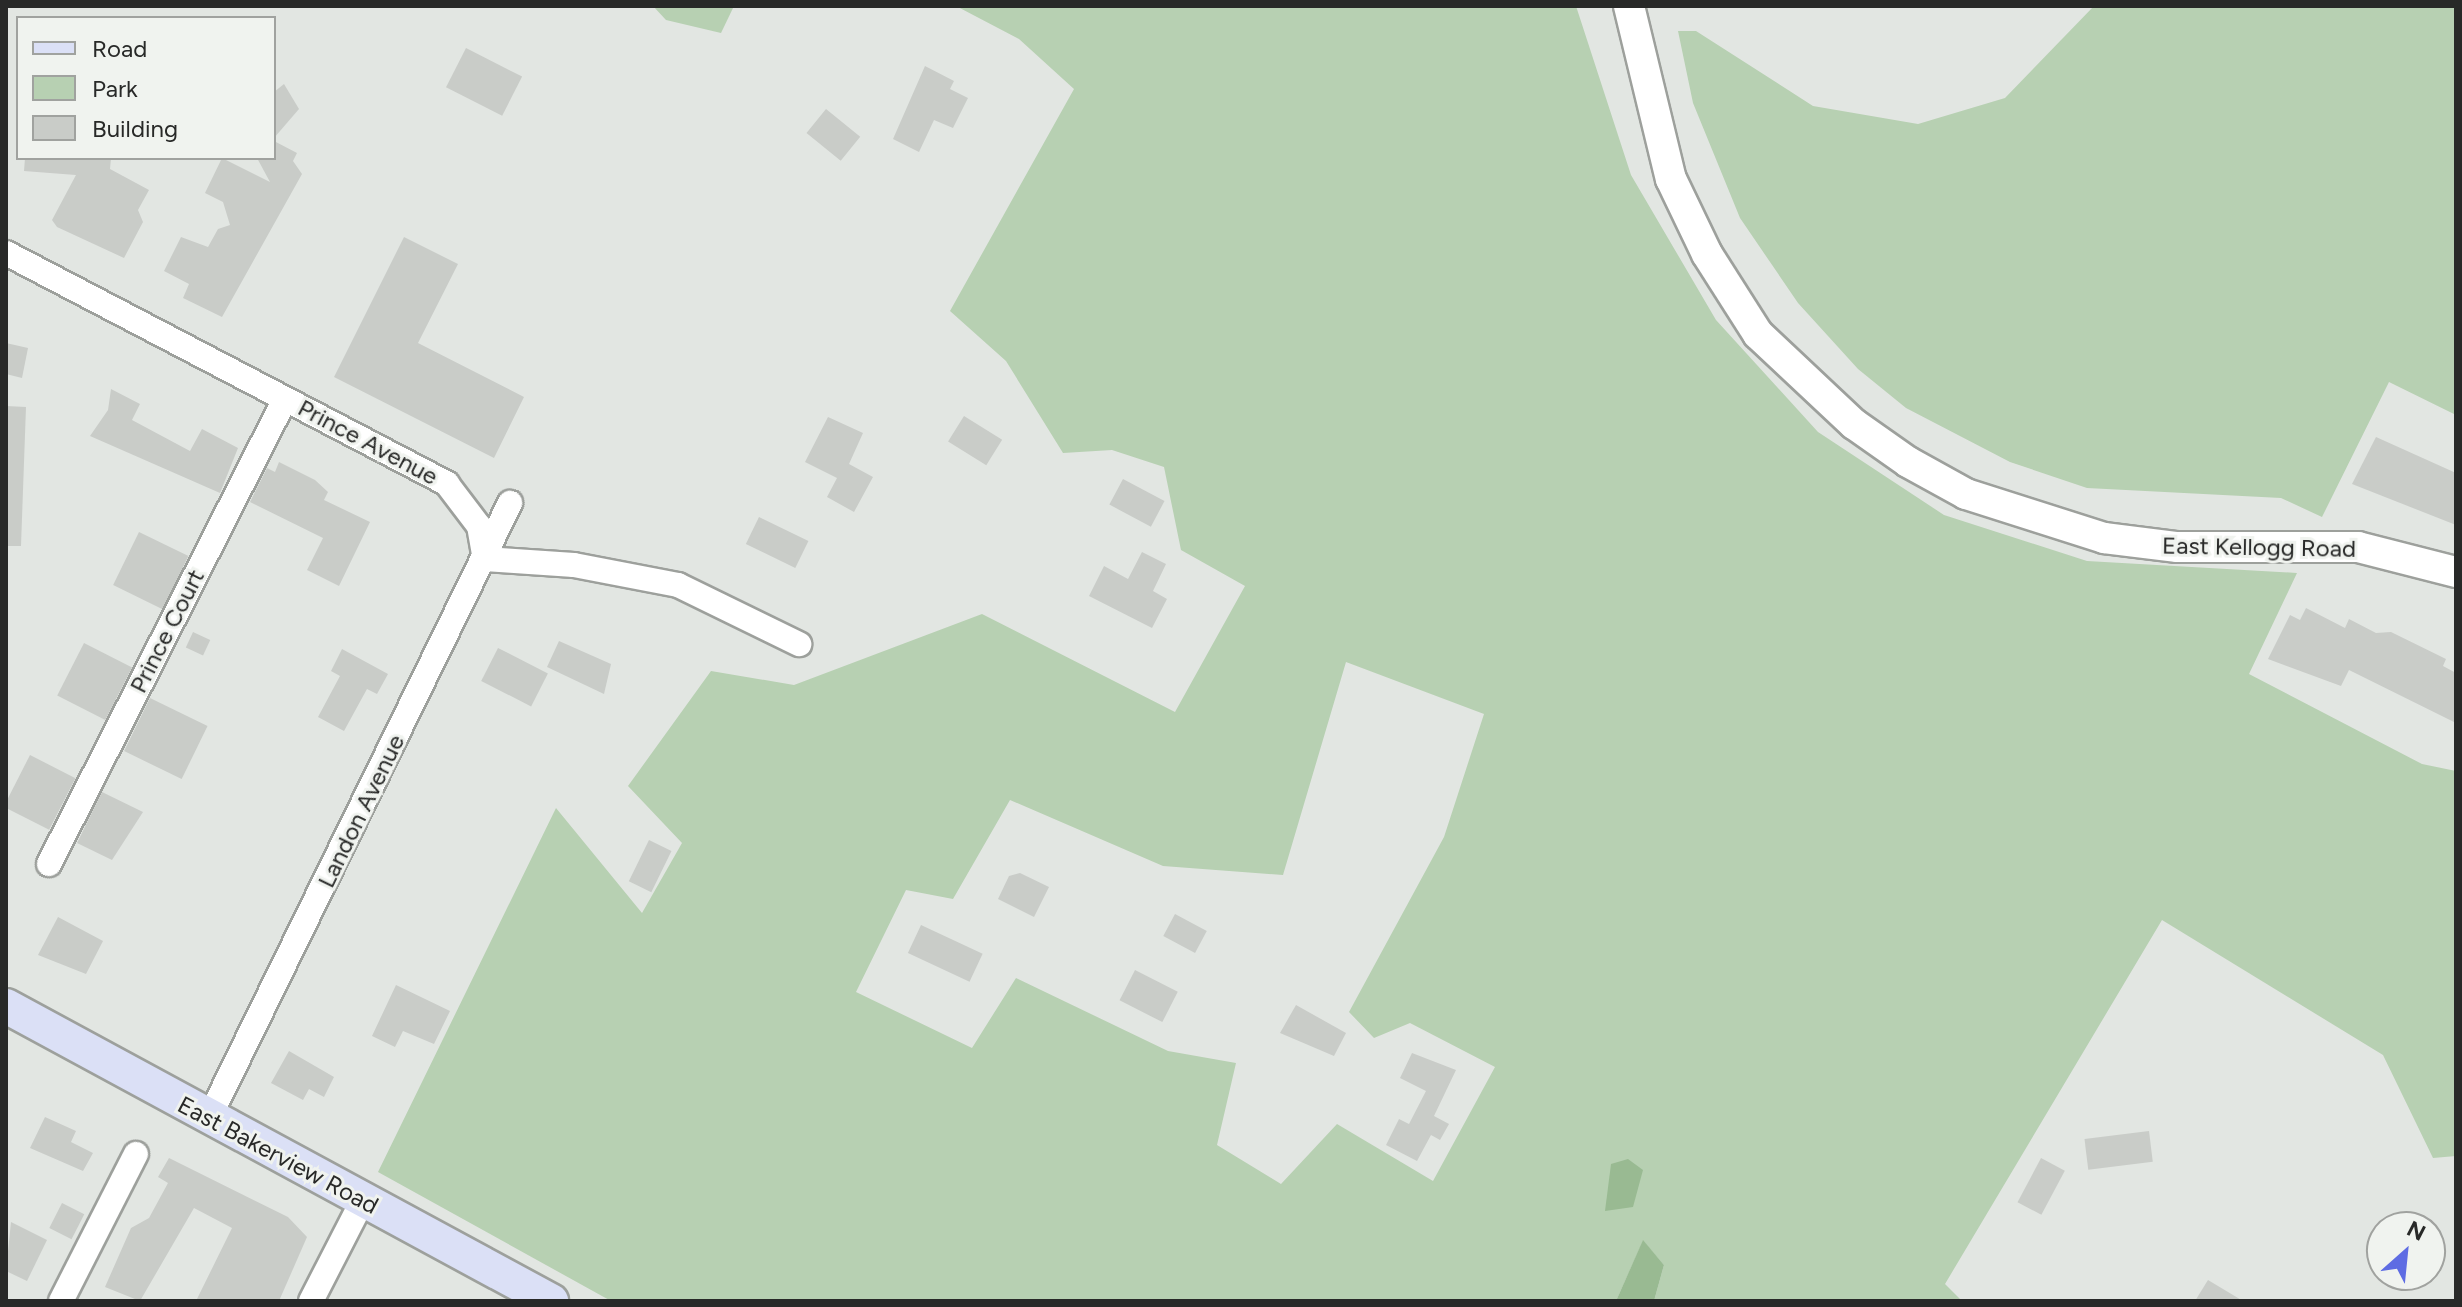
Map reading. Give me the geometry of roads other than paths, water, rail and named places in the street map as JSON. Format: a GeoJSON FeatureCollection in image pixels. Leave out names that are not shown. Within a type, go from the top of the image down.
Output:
{"type":"FeatureCollection","features":[{"type":"Feature","properties":{"kind":"main road","name":"East Bakerview Road"},"geometry":{"type":"LineString","coordinates":[[6,1006],[551,1301]]}},
{"type":"Feature","properties":{"kind":"street","name":"East Kellogg Road"},"geometry":{"type":"LineString","coordinates":[[1629,6],[1671,179],[1707,254],[1758,334],[1854,424],[1908,462],[1966,494],[2104,538],[2177,547],[2358,547],[2456,572]]}},
{"type":"Feature","properties":{"kind":"street","name":"Prince Avenue"},"geometry":{"type":"LineString","coordinates":[[6,253],[447,484],[479,526],[485,559]]}},
{"type":"Feature","properties":{"kind":"street","name":"Prince Court"},"geometry":{"type":"LineString","coordinates":[[49,864],[285,399]]}},
{"type":"Feature","properties":{"kind":"street","name":"Landon Avenue"},"geometry":{"type":"LineString","coordinates":[[209,1118],[510,503]]}},
{"type":"Feature","properties":{"kind":"street"},"geometry":{"type":"LineString","coordinates":[[485,559],[678,585],[799,644]]}},
{"type":"Feature","properties":{"kind":"street"},"geometry":{"type":"LineString","coordinates":[[61,1301],[136,1154]]}},
{"type":"Feature","properties":{"kind":"street"},"geometry":{"type":"LineString","coordinates":[[311,1301],[363,1200]]}}]}
